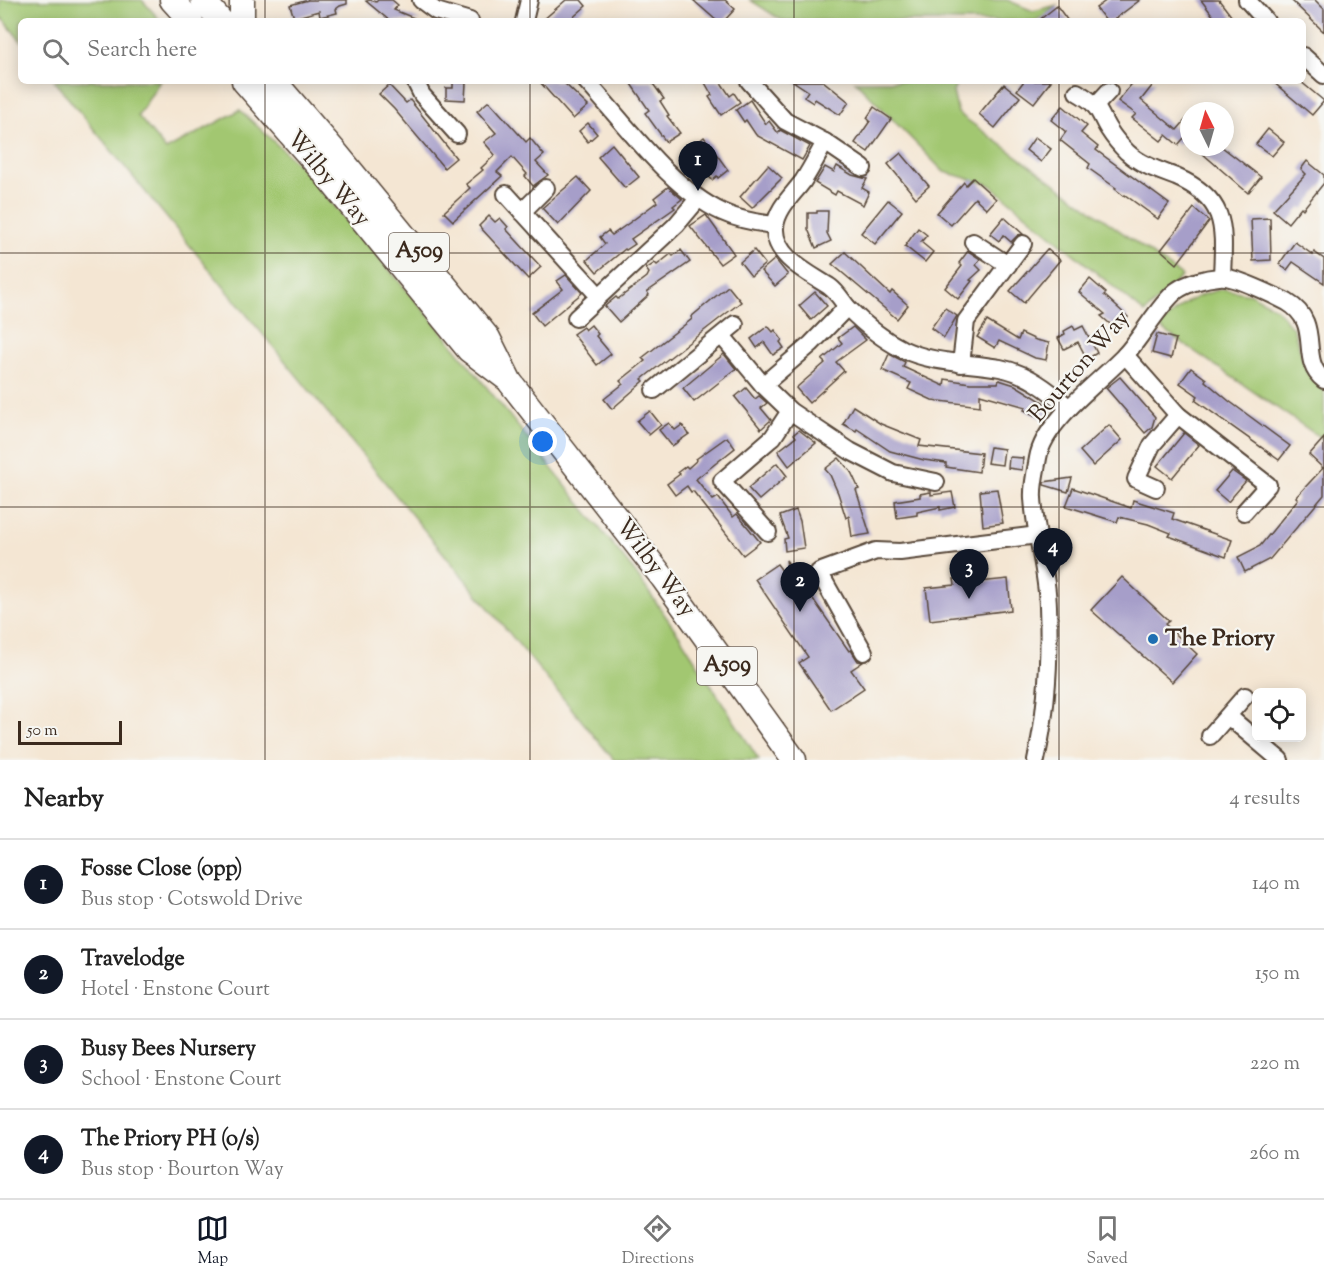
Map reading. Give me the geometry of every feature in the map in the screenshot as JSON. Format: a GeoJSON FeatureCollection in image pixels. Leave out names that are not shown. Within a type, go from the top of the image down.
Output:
{"type":"FeatureCollection","features":[{"type":"Feature","properties":{"kind":"highway"},"geometry":{"type":"LineString","coordinates":[[172,0],[188,18]]}},
{"type":"Feature","properties":{"kind":"highway"},"geometry":{"type":"LineString","coordinates":[[203,0],[218,18]]}},
{"type":"Feature","properties":{"kind":"highway"},"geometry":{"type":"LineString","coordinates":[[242,0],[242,18]]}},
{"type":"Feature","properties":{"kind":"highway","name":"Wilby Way"},"geometry":{"type":"LineString","coordinates":[[247,84],[322,170],[469,350],[510,382]]}},
{"type":"Feature","properties":{"kind":"highway","name":"Wilby Way"},"geometry":{"type":"LineString","coordinates":[[277,84],[373,197],[488,338],[510,382],[650,560],[794,760]]}},
{"type":"Feature","properties":{"kind":"street"},"geometry":{"type":"LineString","coordinates":[[421,0],[434,16]]}},
{"type":"Feature","properties":{"kind":"street"},"geometry":{"type":"LineString","coordinates":[[525,18],[529,0]]}},
{"type":"Feature","properties":{"kind":"street"},"geometry":{"type":"LineString","coordinates":[[1247,0],[1263,18]]}},
{"type":"Feature","properties":{"kind":"street"},"geometry":{"type":"LineString","coordinates":[[1306,59],[1324,75]]}},
{"type":"Feature","properties":{"kind":"street"},"geometry":{"type":"LineString","coordinates":[[417,84],[422,95],[457,134]]}},
{"type":"Feature","properties":{"kind":"street"},"geometry":{"type":"LineString","coordinates":[[589,84],[659,163],[699,199],[722,212],[751,222],[775,225]]}},
{"type":"Feature","properties":{"kind":"street"},"geometry":{"type":"LineString","coordinates":[[752,84],[785,121],[825,142],[863,168]]}},
{"type":"Feature","properties":{"kind":"street"},"geometry":{"type":"LineString","coordinates":[[1095,106],[1109,91]]}},
{"type":"Feature","properties":{"kind":"street"},"geometry":{"type":"LineString","coordinates":[[1077,92],[1095,106],[1110,132],[1128,152],[1150,168],[1177,177],[1199,189],[1212,201],[1220,216],[1222,276],[1257,288],[1288,303],[1302,314],[1310,331],[1311,361],[1324,380]]}},
{"type":"Feature","properties":{"kind":"street"},"geometry":{"type":"LineString","coordinates":[[825,142],[804,180],[780,208],[775,225],[776,241],[791,261],[834,290],[847,307],[875,333],[901,348],[929,359],[1001,368],[1029,378],[1070,408]]}},
{"type":"Feature","properties":{"kind":"street"},"geometry":{"type":"LineString","coordinates":[[522,212],[546,188]]}},
{"type":"Feature","properties":{"kind":"street"},"geometry":{"type":"LineString","coordinates":[[506,194],[599,297]]}},
{"type":"Feature","properties":{"kind":"street"},"geometry":{"type":"LineString","coordinates":[[576,318],[676,225],[699,199]]}},
{"type":"Feature","properties":{"kind":"street"},"geometry":{"type":"LineString","coordinates":[[974,242],[1008,265]]}},
{"type":"Feature","properties":{"kind":"street"},"geometry":{"type":"LineString","coordinates":[[961,364],[966,321],[1023,244]]}},
{"type":"Feature","properties":{"kind":"street","name":"Bourton Way"},"geometry":{"type":"LineString","coordinates":[[1036,760],[1044,712],[1048,605],[1033,496],[1038,454],[1048,435],[1070,408],[1125,355],[1176,291],[1196,282],[1222,276]]}},
{"type":"Feature","properties":{"kind":"street"},"geometry":{"type":"LineString","coordinates":[[763,386],[811,344],[847,307]]}},
{"type":"Feature","properties":{"kind":"street"},"geometry":{"type":"LineString","coordinates":[[654,390],[735,324]]}},
{"type":"Feature","properties":{"kind":"street"},"geometry":{"type":"LineString","coordinates":[[722,336],[763,386],[790,411],[850,452],[893,473],[936,482]]}},
{"type":"Feature","properties":{"kind":"street"},"geometry":{"type":"LineString","coordinates":[[1125,355],[1178,415],[1268,485],[1244,512]]}},
{"type":"Feature","properties":{"kind":"street"},"geometry":{"type":"LineString","coordinates":[[768,532],[722,481],[773,436],[790,411]]}},
{"type":"Feature","properties":{"kind":"street"},"geometry":{"type":"LineString","coordinates":[[1155,488],[1136,479],[1152,445],[1178,415]]}},
{"type":"Feature","properties":{"kind":"street"},"geometry":{"type":"LineString","coordinates":[[864,652],[819,572],[876,551],[900,552],[1038,535]]}},
{"type":"Feature","properties":{"kind":"street"},"geometry":{"type":"LineString","coordinates":[[1210,736],[1245,696]]}},
{"type":"Feature","properties":{"kind":"street"},"geometry":{"type":"LineString","coordinates":[[1228,716],[1280,760]]}},
{"type":"Feature","properties":{"kind":"green space"},"geometry":{"type":"Polygon","coordinates":[[[0,0],[142,0],[158,18],[18,18],[18,37],[0,16],[0,0]]]}},
{"type":"Feature","properties":{"kind":"green space"},"geometry":{"type":"Polygon","coordinates":[[[750,0],[1007,0],[1033,11],[1058,5],[1039,18],[778,18],[750,0]]]}},
{"type":"Feature","properties":{"kind":"green space"},"geometry":{"type":"Polygon","coordinates":[[[56,84],[158,84],[138,116],[166,150],[240,110],[302,168],[440,329],[634,571],[681,638],[759,760],[614,760],[56,84]]]}},
{"type":"Feature","properties":{"kind":"green space"},"geometry":{"type":"Polygon","coordinates":[[[858,84],[957,84],[953,92],[958,113],[1182,276],[1145,313],[989,184],[944,172],[858,84]]]}},
{"type":"Feature","properties":{"kind":"green space"},"geometry":{"type":"Polygon","coordinates":[[[1223,289],[1251,294],[1276,308],[1293,328],[1307,372],[1324,388],[1324,440],[1159,327],[1188,302],[1223,289]]]}},
{"type":"Feature","properties":{"kind":"building"},"geometry":{"type":"Polygon","coordinates":[[[308,0],[347,0],[347,4],[336,9],[337,13],[320,17],[319,11],[294,18],[290,5],[308,0]]]}},
{"type":"Feature","properties":{"kind":"building"},"geometry":{"type":"Polygon","coordinates":[[[392,0],[398,5],[394,10],[414,18],[386,18],[366,1],[392,0]]]}},
{"type":"Feature","properties":{"kind":"building"},"geometry":{"type":"Polygon","coordinates":[[[566,0],[581,0],[586,6],[572,18],[545,18],[566,0]]]}},
{"type":"Feature","properties":{"kind":"building"},"geometry":{"type":"Polygon","coordinates":[[[693,0],[725,0],[735,9],[727,18],[714,18],[693,0]]]}},
{"type":"Feature","properties":{"kind":"building"},"geometry":{"type":"Polygon","coordinates":[[[1107,0],[1140,0],[1116,18],[1104,18],[1096,8],[1107,0]]]}},
{"type":"Feature","properties":{"kind":"building"},"geometry":{"type":"Polygon","coordinates":[[[1201,0],[1219,0],[1233,18],[1215,18],[1201,0]]]}},
{"type":"Feature","properties":{"kind":"building"},"geometry":{"type":"Polygon","coordinates":[[[1291,0],[1315,0],[1324,9],[1324,32],[1291,0]]]}},
{"type":"Feature","properties":{"kind":"building"},"geometry":{"type":"Polygon","coordinates":[[[1057,6],[1066,18],[1042,18],[1057,6]]]}},
{"type":"Feature","properties":{"kind":"building"},"geometry":{"type":"Polygon","coordinates":[[[453,84],[466,84],[465,100],[446,99],[446,88],[453,88],[453,84]]]}},
{"type":"Feature","properties":{"kind":"building"},"geometry":{"type":"Polygon","coordinates":[[[542,84],[565,84],[588,106],[573,119],[542,84]]]}},
{"type":"Feature","properties":{"kind":"building"},"geometry":{"type":"Polygon","coordinates":[[[631,84],[653,84],[664,99],[660,101],[669,115],[667,116],[680,133],[666,142],[645,113],[649,110],[631,84]]]}},
{"type":"Feature","properties":{"kind":"building"},"geometry":{"type":"Polygon","coordinates":[[[706,84],[722,84],[730,96],[734,93],[740,102],[721,115],[709,97],[712,95],[706,84]]]}},
{"type":"Feature","properties":{"kind":"building"},"geometry":{"type":"Polygon","coordinates":[[[798,84],[827,84],[849,102],[840,115],[815,99],[813,103],[804,97],[808,91],[798,84]]]}},
{"type":"Feature","properties":{"kind":"building"},"geometry":{"type":"Polygon","coordinates":[[[1004,84],[1020,97],[995,128],[979,114],[1004,84]]]}},
{"type":"Feature","properties":{"kind":"building"},"geometry":{"type":"Polygon","coordinates":[[[1022,84],[1049,84],[1034,103],[1017,90],[1022,84]]]}},
{"type":"Feature","properties":{"kind":"building"},"geometry":{"type":"Polygon","coordinates":[[[1132,84],[1154,84],[1141,100],[1177,130],[1180,126],[1180,143],[1178,145],[1166,135],[1161,141],[1132,118],[1136,114],[1118,101],[1132,84]]]}},
{"type":"Feature","properties":{"kind":"building"},"geometry":{"type":"Polygon","coordinates":[[[1276,84],[1304,84],[1324,101],[1312,115],[1276,84]]]}},
{"type":"Feature","properties":{"kind":"building"},"geometry":{"type":"Polygon","coordinates":[[[389,85],[406,103],[410,100],[456,158],[444,168],[379,94],[389,85]]]}},
{"type":"Feature","properties":{"kind":"building"},"geometry":{"type":"Polygon","coordinates":[[[750,100],[766,124],[769,121],[778,133],[780,130],[810,146],[802,160],[756,135],[746,120],[744,122],[736,110],[750,100]]]}},
{"type":"Feature","properties":{"kind":"building"},"geometry":{"type":"Polygon","coordinates":[[[489,101],[526,142],[530,138],[544,155],[536,162],[548,175],[533,186],[525,176],[527,174],[512,157],[497,172],[502,176],[453,221],[444,212],[470,188],[466,184],[483,170],[481,168],[495,155],[484,142],[496,133],[477,111],[489,101]]]}},
{"type":"Feature","properties":{"kind":"building"},"geometry":{"type":"Polygon","coordinates":[[[1063,106],[1087,126],[1081,133],[1098,147],[1096,150],[1169,204],[1158,219],[1088,168],[1090,164],[1060,140],[1066,132],[1051,120],[1063,106]]]}},
{"type":"Feature","properties":{"kind":"building"},"geometry":{"type":"Polygon","coordinates":[[[874,107],[891,119],[868,152],[855,143],[870,121],[867,118],[874,107]]]}},
{"type":"Feature","properties":{"kind":"building"},"geometry":{"type":"Polygon","coordinates":[[[588,123],[597,134],[588,142],[579,131],[588,123]]]}},
{"type":"Feature","properties":{"kind":"building"},"geometry":{"type":"Polygon","coordinates":[[[1268,129],[1284,142],[1272,156],[1256,144],[1268,129]]]}},
{"type":"Feature","properties":{"kind":"building"},"geometry":{"type":"Polygon","coordinates":[[[704,137],[728,170],[712,180],[685,153],[704,137]]]}},
{"type":"Feature","properties":{"kind":"building"},"geometry":{"type":"Polygon","coordinates":[[[1035,137],[1051,149],[1041,162],[1026,150],[1035,137]]]}},
{"type":"Feature","properties":{"kind":"building"},"geometry":{"type":"Polygon","coordinates":[[[612,144],[639,177],[625,188],[598,157],[612,144]]]}},
{"type":"Feature","properties":{"kind":"building"},"geometry":{"type":"Polygon","coordinates":[[[901,153],[929,186],[916,198],[888,164],[901,153]]]}},
{"type":"Feature","properties":{"kind":"building"},"geometry":{"type":"Polygon","coordinates":[[[1205,156],[1234,156],[1261,177],[1248,193],[1205,156]]]}},
{"type":"Feature","properties":{"kind":"building"},"geometry":{"type":"Polygon","coordinates":[[[1307,161],[1324,175],[1324,183],[1288,223],[1273,210],[1306,174],[1301,169],[1307,161]]]}},
{"type":"Feature","properties":{"kind":"building"},"geometry":{"type":"Polygon","coordinates":[[[768,165],[782,178],[752,208],[740,197],[768,165]]]}},
{"type":"Feature","properties":{"kind":"building"},"geometry":{"type":"Polygon","coordinates":[[[837,166],[852,175],[867,179],[862,188],[869,192],[863,205],[837,191],[835,195],[815,183],[825,167],[834,172],[837,166]]]}},
{"type":"Feature","properties":{"kind":"building"},"geometry":{"type":"Polygon","coordinates":[[[578,177],[591,191],[558,225],[542,208],[578,177]]]}},
{"type":"Feature","properties":{"kind":"building"},"geometry":{"type":"Polygon","coordinates":[[[973,178],[996,199],[987,209],[975,198],[951,225],[937,213],[964,182],[966,185],[973,178]]]}},
{"type":"Feature","properties":{"kind":"building"},"geometry":{"type":"Polygon","coordinates":[[[668,187],[682,199],[673,206],[675,208],[631,239],[635,244],[625,249],[597,272],[587,260],[605,244],[600,237],[608,231],[612,235],[629,223],[657,202],[654,198],[668,187]]]}},
{"type":"Feature","properties":{"kind":"building"},"geometry":{"type":"Polygon","coordinates":[[[888,200],[902,211],[875,244],[861,233],[888,200]]]}},
{"type":"Feature","properties":{"kind":"building"},"geometry":{"type":"Polygon","coordinates":[[[1194,208],[1209,221],[1177,264],[1161,250],[1194,208]]]}},
{"type":"Feature","properties":{"kind":"building"},"geometry":{"type":"Polygon","coordinates":[[[817,211],[828,211],[827,233],[831,241],[816,248],[808,229],[808,213],[817,213],[817,211]]]}},
{"type":"Feature","properties":{"kind":"building"},"geometry":{"type":"Polygon","coordinates":[[[706,215],[734,254],[720,264],[690,226],[706,215]]]}},
{"type":"Feature","properties":{"kind":"building"},"geometry":{"type":"Polygon","coordinates":[[[489,216],[495,222],[500,218],[508,227],[506,229],[541,267],[528,279],[479,226],[489,216]]]}},
{"type":"Feature","properties":{"kind":"building"},"geometry":{"type":"Polygon","coordinates":[[[1004,217],[1023,234],[1018,235],[1011,242],[1003,235],[999,241],[990,234],[1004,217]]]}},
{"type":"Feature","properties":{"kind":"building"},"geometry":{"type":"Polygon","coordinates":[[[1270,218],[1271,260],[1253,261],[1251,219],[1270,218]]]}},
{"type":"Feature","properties":{"kind":"building"},"geometry":{"type":"Polygon","coordinates":[[[918,228],[927,235],[921,242],[933,252],[925,262],[905,246],[918,228]]]}},
{"type":"Feature","properties":{"kind":"building"},"geometry":{"type":"Polygon","coordinates":[[[1295,242],[1313,255],[1314,252],[1324,259],[1324,283],[1293,262],[1287,270],[1279,264],[1295,242]]]}},
{"type":"Feature","properties":{"kind":"building"},"geometry":{"type":"Polygon","coordinates":[[[1047,249],[1060,260],[1024,303],[1010,291],[1047,249]]]}},
{"type":"Feature","properties":{"kind":"building"},"geometry":{"type":"Polygon","coordinates":[[[681,250],[690,262],[647,292],[649,295],[619,322],[605,306],[647,277],[649,273],[646,269],[681,250]]]}},
{"type":"Feature","properties":{"kind":"building"},"geometry":{"type":"Polygon","coordinates":[[[754,250],[765,264],[751,276],[740,262],[754,250]]]}},
{"type":"Feature","properties":{"kind":"building"},"geometry":{"type":"Polygon","coordinates":[[[968,251],[980,259],[976,265],[981,270],[970,280],[972,281],[958,299],[945,288],[962,266],[959,263],[968,251]]]}},
{"type":"Feature","properties":{"kind":"building"},"geometry":{"type":"Polygon","coordinates":[[[845,252],[890,294],[892,291],[908,305],[897,319],[832,264],[845,252]]]}},
{"type":"Feature","properties":{"kind":"building"},"geometry":{"type":"Polygon","coordinates":[[[775,259],[788,275],[775,286],[761,271],[775,259]]]}},
{"type":"Feature","properties":{"kind":"building"},"geometry":{"type":"Polygon","coordinates":[[[566,275],[582,293],[542,326],[532,313],[563,289],[557,281],[566,275]]]}},
{"type":"Feature","properties":{"kind":"building"},"geometry":{"type":"Polygon","coordinates":[[[1090,279],[1128,317],[1117,330],[1101,316],[1105,314],[1079,292],[1090,279]]]}},
{"type":"Feature","properties":{"kind":"building"},"geometry":{"type":"Polygon","coordinates":[[[728,286],[741,302],[642,379],[644,381],[612,409],[604,399],[623,384],[620,381],[645,361],[642,358],[692,319],[691,317],[728,286]]]}},
{"type":"Feature","properties":{"kind":"building"},"geometry":{"type":"Polygon","coordinates":[[[815,292],[827,306],[811,320],[799,306],[815,292]]]}},
{"type":"Feature","properties":{"kind":"building"},"geometry":{"type":"Polygon","coordinates":[[[945,308],[957,316],[944,338],[931,328],[945,308]]]}},
{"type":"Feature","properties":{"kind":"building"},"geometry":{"type":"Polygon","coordinates":[[[987,321],[1018,340],[1021,333],[1049,343],[1046,360],[1035,358],[999,341],[995,348],[977,337],[987,321]]]}},
{"type":"Feature","properties":{"kind":"building"},"geometry":{"type":"Polygon","coordinates":[[[591,325],[598,334],[596,336],[611,354],[597,365],[573,334],[591,325]]]}},
{"type":"Feature","properties":{"kind":"building"},"geometry":{"type":"Polygon","coordinates":[[[768,326],[773,332],[775,330],[784,348],[773,355],[764,342],[757,348],[751,339],[768,326]]]}},
{"type":"Feature","properties":{"kind":"building"},"geometry":{"type":"Polygon","coordinates":[[[1073,326],[1075,330],[1083,326],[1097,353],[1087,359],[1078,342],[1064,349],[1058,338],[1073,326]]]}},
{"type":"Feature","properties":{"kind":"building"},"geometry":{"type":"Polygon","coordinates":[[[853,327],[866,340],[836,362],[844,371],[809,403],[796,388],[825,363],[822,360],[842,343],[838,338],[853,327]]]}},
{"type":"Feature","properties":{"kind":"building"},"geometry":{"type":"Polygon","coordinates":[[[1157,334],[1176,339],[1171,358],[1152,353],[1157,334]]]}},
{"type":"Feature","properties":{"kind":"building"},"geometry":{"type":"Polygon","coordinates":[[[724,354],[736,369],[694,402],[683,388],[724,354]]]}},
{"type":"Feature","properties":{"kind":"building"},"geometry":{"type":"Polygon","coordinates":[[[889,354],[905,362],[903,367],[944,386],[945,379],[970,383],[998,383],[999,380],[1015,385],[1051,407],[1044,420],[1024,410],[1026,407],[980,394],[980,406],[932,400],[908,389],[911,383],[882,370],[889,354]]]}},
{"type":"Feature","properties":{"kind":"building"},"geometry":{"type":"Polygon","coordinates":[[[1191,368],[1229,401],[1290,446],[1279,460],[1195,400],[1198,396],[1180,383],[1191,368]]]}},
{"type":"Feature","properties":{"kind":"building"},"geometry":{"type":"Polygon","coordinates":[[[1120,377],[1155,417],[1152,427],[1145,433],[1106,388],[1120,377]]]}},
{"type":"Feature","properties":{"kind":"building"},"geometry":{"type":"Polygon","coordinates":[[[746,388],[755,399],[759,396],[767,403],[761,408],[771,420],[761,429],[735,397],[746,388]]]}},
{"type":"Feature","properties":{"kind":"building"},"geometry":{"type":"Polygon","coordinates":[[[853,406],[881,424],[921,440],[919,446],[981,453],[979,472],[946,467],[946,463],[890,451],[857,429],[856,431],[843,424],[853,406]]]}},
{"type":"Feature","properties":{"kind":"building"},"geometry":{"type":"Polygon","coordinates":[[[650,411],[661,425],[649,435],[637,421],[650,411]]]}},
{"type":"Feature","properties":{"kind":"building"},"geometry":{"type":"Polygon","coordinates":[[[669,423],[675,430],[682,425],[689,434],[672,446],[659,430],[669,423]]]}},
{"type":"Feature","properties":{"kind":"building"},"geometry":{"type":"Polygon","coordinates":[[[1109,425],[1122,440],[1093,466],[1080,451],[1109,425]]]}},
{"type":"Feature","properties":{"kind":"building"},"geometry":{"type":"Polygon","coordinates":[[[799,430],[816,443],[789,466],[778,451],[796,437],[794,434],[799,430]]]}},
{"type":"Feature","properties":{"kind":"building"},"geometry":{"type":"Polygon","coordinates":[[[1184,433],[1199,445],[1172,478],[1157,466],[1184,433]]]}},
{"type":"Feature","properties":{"kind":"building"},"geometry":{"type":"Polygon","coordinates":[[[727,437],[735,448],[696,479],[713,500],[718,497],[733,517],[737,514],[760,542],[743,555],[693,491],[691,492],[687,486],[675,495],[667,484],[680,474],[678,472],[686,466],[688,468],[696,459],[727,437]]]}},
{"type":"Feature","properties":{"kind":"building"},"geometry":{"type":"Polygon","coordinates":[[[1324,438],[1324,495],[1270,559],[1245,572],[1238,557],[1260,546],[1298,499],[1296,497],[1323,468],[1309,455],[1324,438]]]}},
{"type":"Feature","properties":{"kind":"building"},"geometry":{"type":"Polygon","coordinates":[[[990,447],[1004,449],[1002,465],[987,463],[990,447]]]}},
{"type":"Feature","properties":{"kind":"building"},"geometry":{"type":"Polygon","coordinates":[[[1009,457],[1023,458],[1022,470],[1008,468],[1009,457]]]}},
{"type":"Feature","properties":{"kind":"building"},"geometry":{"type":"Polygon","coordinates":[[[839,458],[851,472],[859,489],[856,490],[870,534],[852,537],[849,516],[846,518],[838,493],[825,469],[839,458]]]}},
{"type":"Feature","properties":{"kind":"building"},"geometry":{"type":"Polygon","coordinates":[[[777,463],[787,476],[759,500],[748,488],[777,463]]]}},
{"type":"Feature","properties":{"kind":"building"},"geometry":{"type":"Polygon","coordinates":[[[1232,471],[1246,481],[1228,502],[1215,491],[1232,471]]]}},
{"type":"Feature","properties":{"kind":"building"},"geometry":{"type":"Polygon","coordinates":[[[1072,478],[1068,492],[1044,485],[1044,482],[1072,478]]]}},
{"type":"Feature","properties":{"kind":"building"},"geometry":{"type":"Polygon","coordinates":[[[1073,488],[1131,508],[1133,500],[1174,513],[1172,519],[1232,540],[1226,557],[1169,536],[1171,533],[1148,524],[1119,517],[1117,522],[1066,506],[1073,488]]]}},
{"type":"Feature","properties":{"kind":"building"},"geometry":{"type":"Polygon","coordinates":[[[997,489],[1003,523],[983,526],[980,491],[997,489]]]}},
{"type":"Feature","properties":{"kind":"building"},"geometry":{"type":"Polygon","coordinates":[[[931,492],[931,495],[952,492],[955,507],[940,510],[940,507],[917,512],[917,515],[897,518],[895,501],[920,497],[920,494],[931,492]]]}},
{"type":"Feature","properties":{"kind":"building"},"geometry":{"type":"Polygon","coordinates":[[[796,510],[804,548],[785,551],[784,539],[788,538],[780,516],[796,510]]]}},
{"type":"Feature","properties":{"kind":"building"},"geometry":{"type":"Polygon","coordinates":[[[786,560],[849,651],[851,650],[858,661],[863,662],[851,670],[864,688],[831,710],[799,663],[808,657],[755,579],[777,564],[789,580],[786,560]]]}},
{"type":"Feature","properties":{"kind":"building"},"geometry":{"type":"Polygon","coordinates":[[[978,576],[979,582],[1008,579],[1011,610],[930,620],[926,588],[955,585],[954,579],[978,576]]]}},
{"type":"Feature","properties":{"kind":"building","name":"The Priory"},"geometry":{"type":"Polygon","coordinates":[[[1122,577],[1169,621],[1165,624],[1197,654],[1172,682],[1091,610],[1122,577]]]}},
{"type":"Feature","properties":{"kind":"place","name":"Fosse Close (opp)"},"geometry":{"type":"Point","coordinates":[698,191]}},
{"type":"Feature","properties":{"kind":"place","name":"The Priory PH (o/s)"},"geometry":{"type":"Point","coordinates":[1053,578]}},
{"type":"Feature","properties":{"kind":"place","name":"Busy Bees Nursery"},"geometry":{"type":"Point","coordinates":[969,599]}},
{"type":"Feature","properties":{"kind":"place","name":"Travelodge"},"geometry":{"type":"Point","coordinates":[800,612]}},
{"type":"Feature","properties":{"kind":"place","name":"The Priory"},"geometry":{"type":"Point","coordinates":[1153,639]}}]}
